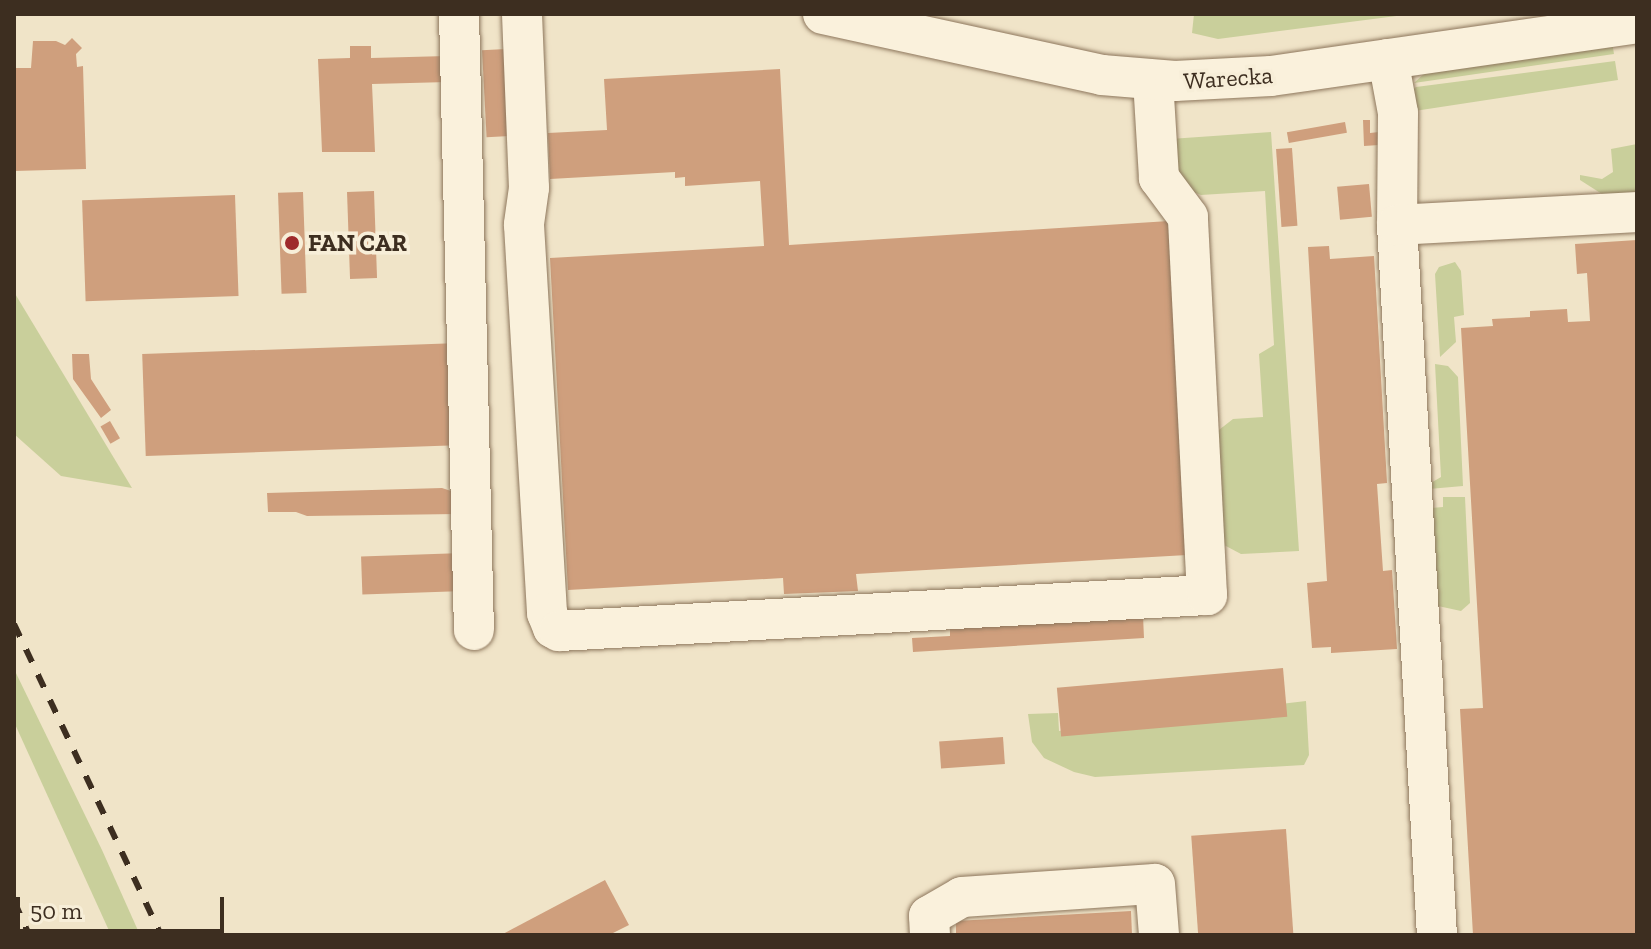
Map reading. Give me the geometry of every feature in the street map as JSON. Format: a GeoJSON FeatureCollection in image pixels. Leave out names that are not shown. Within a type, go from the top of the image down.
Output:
{"type":"FeatureCollection","features":[{"type":"Feature","properties":{"kind":"street"},"geometry":{"type":"LineString","coordinates":[[459,14],[474,630]]}},
{"type":"Feature","properties":{"kind":"street"},"geometry":{"type":"LineString","coordinates":[[522,14],[529,188],[524,225],[546,597],[548,620],[559,631],[1207,595],[1188,217],[1159,178],[1153,80]]}},
{"type":"Feature","properties":{"kind":"street","name":"Warecka"},"geometry":{"type":"LineString","coordinates":[[823,14],[1102,75],[1153,80],[1245,79],[1637,23]]}},
{"type":"Feature","properties":{"kind":"street"},"geometry":{"type":"LineString","coordinates":[[1388,59],[1398,113],[1397,225],[1437,935]]}},
{"type":"Feature","properties":{"kind":"street"},"geometry":{"type":"LineString","coordinates":[[1397,225],[1637,212]]}},
{"type":"Feature","properties":{"kind":"street"},"geometry":{"type":"LineString","coordinates":[[930,935],[929,916],[962,897],[1155,884],[1159,935]]}},
{"type":"Feature","properties":{"kind":"green space"},"geometry":{"type":"Polygon","coordinates":[[[1194,14],[1412,14],[1218,39],[1192,33],[1194,14]]]}},
{"type":"Feature","properties":{"kind":"green space"},"geometry":{"type":"Polygon","coordinates":[[[1612,42],[1614,54],[1414,83],[1427,71],[1612,42]]]}},
{"type":"Feature","properties":{"kind":"green space"},"geometry":{"type":"Polygon","coordinates":[[[1615,61],[1618,80],[1408,112],[1410,92],[1416,87],[1615,61]]]}},
{"type":"Feature","properties":{"kind":"green space"},"geometry":{"type":"Polygon","coordinates":[[[1271,132],[1299,551],[1241,554],[1224,545],[1215,433],[1233,419],[1263,417],[1259,354],[1274,345],[1265,191],[1201,195],[1191,191],[1177,175],[1170,139],[1271,132]]]}},
{"type":"Feature","properties":{"kind":"green space"},"geometry":{"type":"Polygon","coordinates":[[[1637,144],[1637,203],[1605,196],[1580,180],[1580,175],[1602,179],[1613,172],[1611,149],[1637,144]]]}},
{"type":"Feature","properties":{"kind":"green space"},"geometry":{"type":"Polygon","coordinates":[[[1455,262],[1461,271],[1464,315],[1454,317],[1456,342],[1440,357],[1435,274],[1439,267],[1455,262]]]}},
{"type":"Feature","properties":{"kind":"green space"},"geometry":{"type":"Polygon","coordinates":[[[14,292],[132,488],[61,476],[14,434],[14,292]]]}},
{"type":"Feature","properties":{"kind":"green space"},"geometry":{"type":"Polygon","coordinates":[[[1435,364],[1448,366],[1458,377],[1463,486],[1429,489],[1429,484],[1441,477],[1435,364]]]}},
{"type":"Feature","properties":{"kind":"green space"},"geometry":{"type":"Polygon","coordinates":[[[1443,497],[1465,497],[1470,603],[1461,611],[1438,606],[1431,508],[1443,507],[1443,497]]]}},
{"type":"Feature","properties":{"kind":"green space"},"geometry":{"type":"Polygon","coordinates":[[[14,669],[140,935],[111,935],[14,722],[14,669]]]}},
{"type":"Feature","properties":{"kind":"green space"},"geometry":{"type":"Polygon","coordinates":[[[1306,701],[1309,755],[1304,765],[1095,777],[1074,772],[1044,758],[1032,742],[1028,714],[1058,713],[1059,731],[1306,701]]]}},
{"type":"Feature","properties":{"kind":"building"},"geometry":{"type":"Polygon","coordinates":[[[72,38],[82,48],[76,54],[77,67],[83,66],[86,169],[14,171],[14,68],[31,68],[33,41],[56,41],[65,45],[72,38]]]}},
{"type":"Feature","properties":{"kind":"building"},"geometry":{"type":"Polygon","coordinates":[[[350,46],[371,46],[371,58],[447,56],[448,82],[372,84],[375,152],[322,152],[318,59],[350,58],[350,46]]]}},
{"type":"Feature","properties":{"kind":"building"},"geometry":{"type":"Polygon","coordinates":[[[506,49],[511,136],[487,137],[482,50],[506,49]]]}},
{"type":"Feature","properties":{"kind":"building"},"geometry":{"type":"Polygon","coordinates":[[[780,69],[789,245],[1169,221],[1187,555],[856,574],[858,591],[784,594],[783,578],[568,590],[550,258],[764,246],[760,181],[685,186],[685,177],[675,178],[675,172],[550,179],[548,133],[607,130],[604,79],[780,69]]]}},
{"type":"Feature","properties":{"kind":"building"},"geometry":{"type":"Polygon","coordinates":[[[1363,120],[1370,120],[1370,133],[1379,132],[1379,145],[1364,146],[1363,120]]]}},
{"type":"Feature","properties":{"kind":"building"},"geometry":{"type":"Polygon","coordinates":[[[1345,122],[1347,133],[1289,143],[1287,132],[1345,122]]]}},
{"type":"Feature","properties":{"kind":"building"},"geometry":{"type":"Polygon","coordinates":[[[1292,148],[1297,226],[1281,227],[1276,149],[1292,148]]]}},
{"type":"Feature","properties":{"kind":"building"},"geometry":{"type":"Polygon","coordinates":[[[1369,184],[1372,217],[1340,220],[1337,187],[1369,184]]]}},
{"type":"Feature","properties":{"kind":"building"},"geometry":{"type":"Polygon","coordinates":[[[374,191],[377,278],[350,279],[347,192],[374,191]]]}},
{"type":"Feature","properties":{"kind":"building","name":"FAN CAR"},"geometry":{"type":"Polygon","coordinates":[[[303,192],[307,293],[282,294],[278,193],[303,192]]]}},
{"type":"Feature","properties":{"kind":"building"},"geometry":{"type":"Polygon","coordinates":[[[235,195],[239,296],[86,301],[82,200],[235,195]]]}},
{"type":"Feature","properties":{"kind":"building"},"geometry":{"type":"Polygon","coordinates":[[[1637,240],[1637,935],[1473,935],[1460,709],[1483,708],[1461,328],[1493,326],[1492,319],[1530,317],[1530,311],[1567,309],[1568,322],[1590,321],[1587,273],[1577,274],[1575,244],[1637,240]]]}},
{"type":"Feature","properties":{"kind":"building"},"geometry":{"type":"Polygon","coordinates":[[[1329,246],[1330,259],[1374,256],[1387,483],[1377,484],[1383,571],[1392,570],[1397,649],[1331,653],[1331,647],[1312,648],[1307,583],[1327,581],[1308,247],[1329,246]]]}},
{"type":"Feature","properties":{"kind":"building"},"geometry":{"type":"Polygon","coordinates":[[[460,343],[464,445],[146,456],[142,354],[460,343]]]}},
{"type":"Feature","properties":{"kind":"building"},"geometry":{"type":"Polygon","coordinates":[[[72,354],[89,354],[91,379],[111,410],[101,418],[73,379],[72,354]]]}},
{"type":"Feature","properties":{"kind":"building"},"geometry":{"type":"Polygon","coordinates":[[[110,421],[120,438],[110,444],[100,427],[110,421]]]}},
{"type":"Feature","properties":{"kind":"building"},"geometry":{"type":"Polygon","coordinates":[[[442,488],[457,493],[457,514],[307,516],[296,512],[268,512],[267,493],[442,488]]]}},
{"type":"Feature","properties":{"kind":"building"},"geometry":{"type":"Polygon","coordinates":[[[463,553],[464,591],[362,595],[361,557],[463,553]]]}},
{"type":"Feature","properties":{"kind":"building"},"geometry":{"type":"Polygon","coordinates":[[[1143,616],[1144,638],[913,652],[912,638],[950,636],[950,623],[1143,616]]]}},
{"type":"Feature","properties":{"kind":"building"},"geometry":{"type":"Polygon","coordinates":[[[1283,668],[1287,717],[1061,737],[1057,688],[1283,668]]]}},
{"type":"Feature","properties":{"kind":"building"},"geometry":{"type":"Polygon","coordinates":[[[1003,737],[1005,764],[941,768],[939,741],[1003,737]]]}},
{"type":"Feature","properties":{"kind":"building"},"geometry":{"type":"Polygon","coordinates":[[[1286,829],[1293,935],[1198,935],[1191,836],[1286,829]]]}},
{"type":"Feature","properties":{"kind":"building"},"geometry":{"type":"Polygon","coordinates":[[[605,880],[629,925],[609,935],[501,935],[605,880]]]}},
{"type":"Feature","properties":{"kind":"building"},"geometry":{"type":"Polygon","coordinates":[[[1131,911],[1132,935],[956,935],[956,921],[1131,911]]]}},
{"type":"Feature","properties":{"kind":"railway"},"geometry":{"type":"LineString","coordinates":[[14,624],[161,935]]}},
{"type":"Feature","properties":{"kind":"railway"},"geometry":{"type":"LineString","coordinates":[[14,901],[29,935]]}},
{"type":"Feature","properties":{"kind":"place","name":"FAN CAR"},"geometry":{"type":"Point","coordinates":[292,243]}}]}
